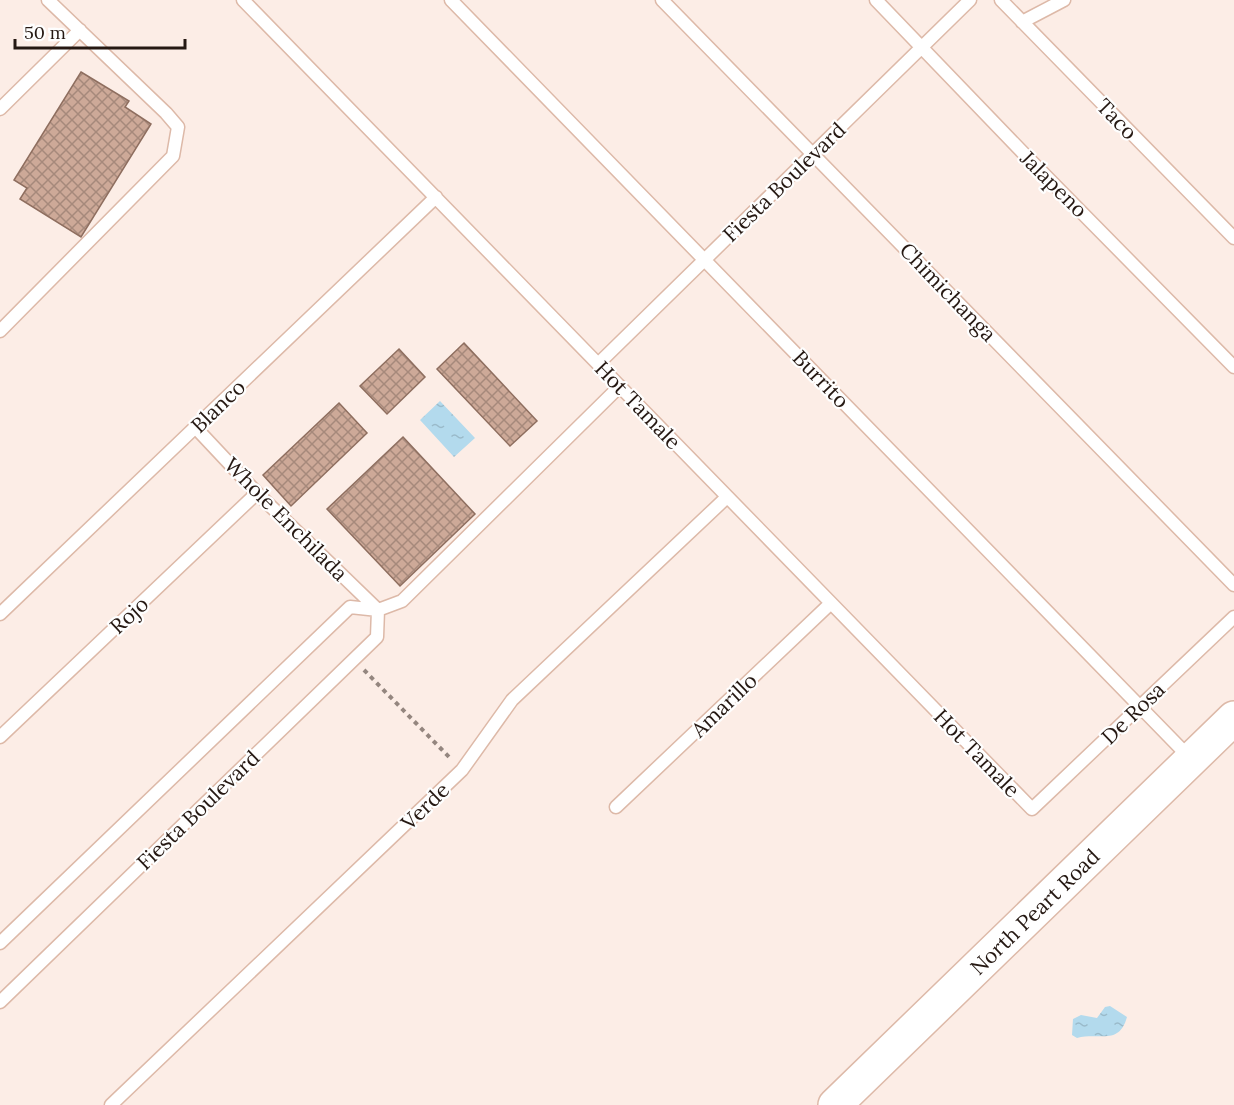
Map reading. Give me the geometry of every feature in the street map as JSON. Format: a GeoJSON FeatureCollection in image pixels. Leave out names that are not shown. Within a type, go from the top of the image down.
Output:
{"type":"FeatureCollection","features":[{"type":"Feature","properties":{"kind":"street","name":"North Peart Road"},"geometry":{"type":"LineString","coordinates":[[835,1105],[1234,718]]}},
{"type":"Feature","properties":{"kind":"lane"},"geometry":{"type":"LineString","coordinates":[[0,331],[173,156],[178,127],[48,0]]}},
{"type":"Feature","properties":{"kind":"lane","name":"Hot Tamale"},"geometry":{"type":"LineString","coordinates":[[243,0],[1032,809]]}},
{"type":"Feature","properties":{"kind":"lane","name":"Burrito"},"geometry":{"type":"LineString","coordinates":[[451,0],[1191,759]]}},
{"type":"Feature","properties":{"kind":"lane","name":"Chimichanga"},"geometry":{"type":"LineString","coordinates":[[662,0],[1234,585]]}},
{"type":"Feature","properties":{"kind":"lane","name":"Jalapeno"},"geometry":{"type":"LineString","coordinates":[[876,0],[1234,367]]}},
{"type":"Feature","properties":{"kind":"lane","name":"Fiesta Boulevard"},"geometry":{"type":"LineString","coordinates":[[598,364],[970,0]]}},
{"type":"Feature","properties":{"kind":"lane","name":"Taco"},"geometry":{"type":"LineString","coordinates":[[1000,0],[1234,238]]}},
{"type":"Feature","properties":{"kind":"lane"},"geometry":{"type":"LineString","coordinates":[[1022,22],[1064,0]]}},
{"type":"Feature","properties":{"kind":"lane"},"geometry":{"type":"LineString","coordinates":[[0,109],[80,30]]}},
{"type":"Feature","properties":{"kind":"lane","name":"Blanco"},"geometry":{"type":"LineString","coordinates":[[0,614],[436,198]]}},
{"type":"Feature","properties":{"kind":"lane","name":"Fiesta Boulevard"},"geometry":{"type":"LineString","coordinates":[[0,943],[350,607],[378,610],[402,601],[620,386]]}},
{"type":"Feature","properties":{"kind":"lane","name":"Whole Enchilada"},"geometry":{"type":"LineString","coordinates":[[195,427],[257,493],[378,610]]}},
{"type":"Feature","properties":{"kind":"lane","name":"Rojo"},"geometry":{"type":"LineString","coordinates":[[0,737],[257,493]]}},
{"type":"Feature","properties":{"kind":"lane","name":"Verde"},"geometry":{"type":"LineString","coordinates":[[111,1105],[462,770],[512,700],[727,496]]}},
{"type":"Feature","properties":{"kind":"lane","name":"Amarillo"},"geometry":{"type":"LineString","coordinates":[[616,807],[831,603]]}},
{"type":"Feature","properties":{"kind":"lane","name":"Fiesta Boulevard"},"geometry":{"type":"LineString","coordinates":[[0,1002],[377,637],[378,610]]}},
{"type":"Feature","properties":{"kind":"lane","name":"De Rosa"},"geometry":{"type":"LineString","coordinates":[[1032,809],[1234,617]]}},
{"type":"Feature","properties":{"kind":"path"},"geometry":{"type":"LineString","coordinates":[[354,659],[462,770]]}},
{"type":"Feature","properties":{"kind":"water"},"geometry":{"type":"Polygon","coordinates":[[[440,401],[475,438],[454,457],[420,420],[440,401]]]}},
{"type":"Feature","properties":{"kind":"water"},"geometry":{"type":"Polygon","coordinates":[[[1110,1006],[1127,1017],[1119,1032],[1107,1036],[1077,1038],[1072,1035],[1073,1019],[1081,1015],[1097,1018],[1105,1007],[1110,1006]]]}},
{"type":"Feature","properties":{"kind":"building"},"geometry":{"type":"Polygon","coordinates":[[[81,72],[129,101],[125,107],[151,124],[81,237],[20,199],[27,188],[14,180],[81,72]]]}},
{"type":"Feature","properties":{"kind":"building"},"geometry":{"type":"Polygon","coordinates":[[[464,343],[537,421],[510,446],[437,369],[464,343]]]}},
{"type":"Feature","properties":{"kind":"building"},"geometry":{"type":"Polygon","coordinates":[[[399,349],[425,377],[387,414],[360,386],[399,349]]]}},
{"type":"Feature","properties":{"kind":"building"},"geometry":{"type":"Polygon","coordinates":[[[339,403],[367,433],[291,506],[263,475],[339,403]]]}},
{"type":"Feature","properties":{"kind":"building"},"geometry":{"type":"Polygon","coordinates":[[[403,437],[475,514],[400,586],[327,509],[403,437]]]}}]}
